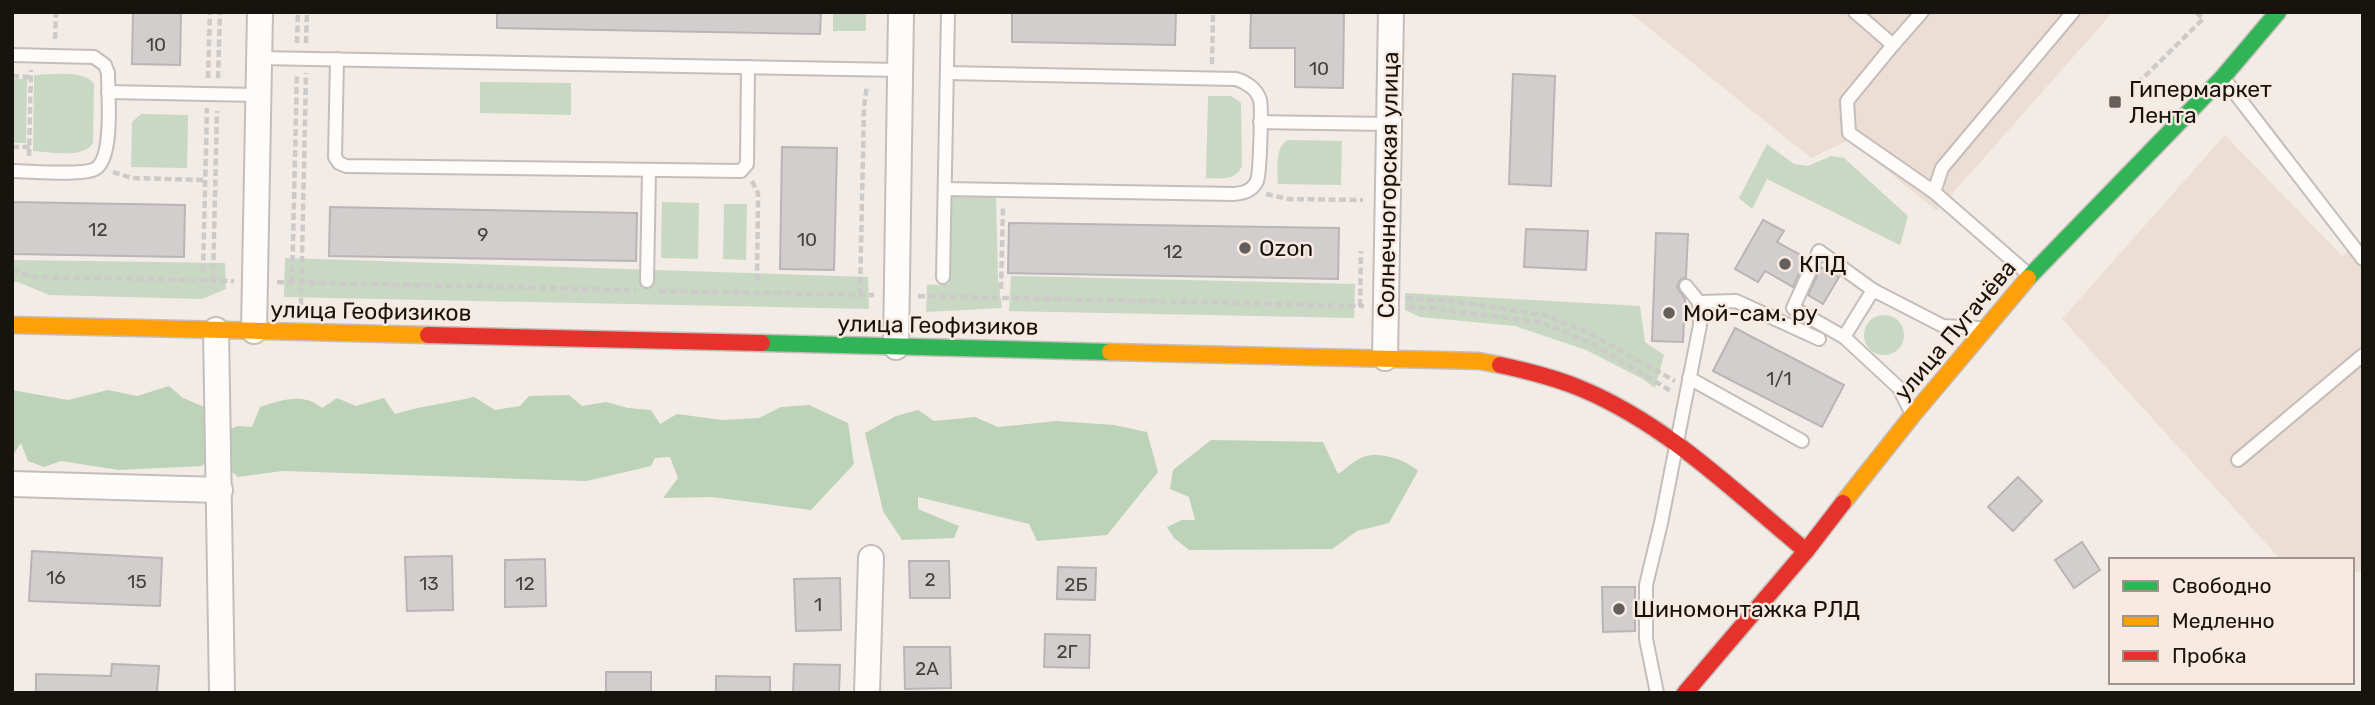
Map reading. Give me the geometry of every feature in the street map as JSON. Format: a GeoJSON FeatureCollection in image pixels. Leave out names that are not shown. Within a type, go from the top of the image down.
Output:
{"type":"FeatureCollection","features":[{"type":"Feature","properties":{"kind":"street"},"geometry":{"type":"LineString","coordinates":[[254,331],[260,12]]}},
{"type":"Feature","properties":{"kind":"street"},"geometry":{"type":"LineString","coordinates":[[896,346],[901,12]]}},
{"type":"Feature","properties":{"kind":"street","name":"Солнечногорская улица"},"geometry":{"type":"LineString","coordinates":[[1385,358],[1391,12]]}},
{"type":"Feature","properties":{"kind":"street","name":"улица Пугачёва"},"geometry":{"type":"LineString","coordinates":[[1685,693],[1806,551],[1912,415],[2030,276],[2223,77],[2278,12]]}},
{"type":"Feature","properties":{"kind":"street","name":"улица Геофизиков"},"geometry":{"type":"LineString","coordinates":[[12,325],[1479,361],[1552,378],[1622,408],[1676,445],[1806,551]]}},
{"type":"Feature","properties":{"kind":"street"},"geometry":{"type":"LineString","coordinates":[[215,330],[222,693]]}},
{"type":"Feature","properties":{"kind":"street"},"geometry":{"type":"LineString","coordinates":[[12,484],[220,490]]}},
{"type":"Feature","properties":{"kind":"street"},"geometry":{"type":"LineString","coordinates":[[867,693],[871,558]]}},
{"type":"Feature","properties":{"kind":"lane"},"geometry":{"type":"LineString","coordinates":[[943,277],[948,12]]}},
{"type":"Feature","properties":{"kind":"lane"},"geometry":{"type":"LineString","coordinates":[[1855,12],[1893,45]]}},
{"type":"Feature","properties":{"kind":"lane"},"geometry":{"type":"LineString","coordinates":[[1922,12],[1847,101],[1849,133],[1934,192],[2030,276]]}},
{"type":"Feature","properties":{"kind":"lane"},"geometry":{"type":"LineString","coordinates":[[1934,192],[1941,168],[2073,12]]}},
{"type":"Feature","properties":{"kind":"lane"},"geometry":{"type":"LineString","coordinates":[[12,55],[88,56],[100,60],[108,73],[107,152],[100,165],[86,172],[12,170]]}},
{"type":"Feature","properties":{"kind":"lane"},"geometry":{"type":"LineString","coordinates":[[259,58],[900,70]]}},
{"type":"Feature","properties":{"kind":"lane"},"geometry":{"type":"LineString","coordinates":[[337,60],[335,157],[342,165],[734,173],[745,168],[747,164],[748,67]]}},
{"type":"Feature","properties":{"kind":"lane"},"geometry":{"type":"LineString","coordinates":[[945,189],[1245,193],[1252,188],[1259,174],[1260,122],[1260,100],[1250,86],[1236,79],[947,74]]}},
{"type":"Feature","properties":{"kind":"lane"},"geometry":{"type":"LineString","coordinates":[[2223,77],[2363,260]]}},
{"type":"Feature","properties":{"kind":"lane"},"geometry":{"type":"LineString","coordinates":[[108,92],[258,95]]}},
{"type":"Feature","properties":{"kind":"lane"},"geometry":{"type":"LineString","coordinates":[[1260,122],[1389,124]]}},
{"type":"Feature","properties":{"kind":"lane"},"geometry":{"type":"LineString","coordinates":[[649,171],[649,286]]}},
{"type":"Feature","properties":{"kind":"lane"},"geometry":{"type":"LineString","coordinates":[[1912,415],[1899,388],[1844,337],[1793,308],[1819,251],[1873,290],[1943,326],[1986,328]]}},
{"type":"Feature","properties":{"kind":"lane"},"geometry":{"type":"LineString","coordinates":[[1657,693],[1646,639],[1646,585],[1700,325],[1699,302],[1686,286]]}},
{"type":"Feature","properties":{"kind":"lane"},"geometry":{"type":"LineString","coordinates":[[1844,337],[1873,290]]}},
{"type":"Feature","properties":{"kind":"lane"},"geometry":{"type":"LineString","coordinates":[[1699,302],[1735,301],[1819,339]]}},
{"type":"Feature","properties":{"kind":"lane"},"geometry":{"type":"LineString","coordinates":[[2238,460],[2363,355]]}},
{"type":"Feature","properties":{"kind":"lane"},"geometry":{"type":"LineString","coordinates":[[1687,388],[1802,440]]}},
{"type":"Feature","properties":{"kind":"path"},"geometry":{"type":"LineString","coordinates":[[55,55],[56,12]]}},
{"type":"Feature","properties":{"kind":"path"},"geometry":{"type":"LineString","coordinates":[[210,12],[213,281]]}},
{"type":"Feature","properties":{"kind":"path"},"geometry":{"type":"LineString","coordinates":[[203,271],[205,180],[220,12]]}},
{"type":"Feature","properties":{"kind":"path"},"geometry":{"type":"LineString","coordinates":[[298,12],[302,59],[300,332]]}},
{"type":"Feature","properties":{"kind":"path"},"geometry":{"type":"LineString","coordinates":[[292,283],[302,59],[307,12]]}},
{"type":"Feature","properties":{"kind":"path"},"geometry":{"type":"LineString","coordinates":[[1211,78],[1213,12]]}},
{"type":"Feature","properties":{"kind":"path"},"geometry":{"type":"LineString","coordinates":[[2130,91],[2203,19],[2196,12]]}},
{"type":"Feature","properties":{"kind":"path"},"geometry":{"type":"LineString","coordinates":[[29,171],[31,55]]}},
{"type":"Feature","properties":{"kind":"path"},"geometry":{"type":"LineString","coordinates":[[860,295],[864,98],[871,69]]}},
{"type":"Feature","properties":{"kind":"path"},"geometry":{"type":"LineString","coordinates":[[12,76],[31,77]]}},
{"type":"Feature","properties":{"kind":"path"},"geometry":{"type":"LineString","coordinates":[[12,147],[30,147]]}},
{"type":"Feature","properties":{"kind":"path"},"geometry":{"type":"LineString","coordinates":[[100,165],[119,175],[132,178],[205,180]]}},
{"type":"Feature","properties":{"kind":"path"},"geometry":{"type":"LineString","coordinates":[[745,168],[758,193],[757,283]]}},
{"type":"Feature","properties":{"kind":"path"},"geometry":{"type":"LineString","coordinates":[[1252,188],[1281,198],[1363,200]]}},
{"type":"Feature","properties":{"kind":"path"},"geometry":{"type":"LineString","coordinates":[[1002,289],[1003,190]]}},
{"type":"Feature","properties":{"kind":"path"},"geometry":{"type":"LineString","coordinates":[[12,269],[31,277],[637,290]]}},
{"type":"Feature","properties":{"kind":"path"},"geometry":{"type":"LineString","coordinates":[[649,286],[896,296],[1452,301],[1544,315],[1587,332],[1687,388]]}},
{"type":"Feature","properties":{"kind":"path"},"geometry":{"type":"LineString","coordinates":[[1386,302],[1540,323],[1591,343],[1687,388]]}},
{"type":"Feature","properties":{"kind":"shaded area"},"geometry":{"type":"Polygon","coordinates":[[[1629,12],[2113,12],[1937,211],[1849,140],[1811,158],[1629,12]]]}},
{"type":"Feature","properties":{"kind":"shaded area"},"geometry":{"type":"Polygon","coordinates":[[[2225,135],[2342,256],[2363,240],[2363,570],[2354,573],[2354,558],[2279,558],[2062,319],[2225,135]]]}},
{"type":"Feature","properties":{"kind":"green space"},"geometry":{"type":"Polygon","coordinates":[[[833,12],[866,12],[866,31],[833,31],[833,12]]]}},
{"type":"Feature","properties":{"kind":"green space"},"geometry":{"type":"Polygon","coordinates":[[[34,75],[82,76],[94,84],[93,143],[88,148],[74,153],[33,151],[34,75]]]}},
{"type":"Feature","properties":{"kind":"green space"},"geometry":{"type":"Polygon","coordinates":[[[12,79],[27,79],[26,143],[12,143],[12,79]]]}},
{"type":"Feature","properties":{"kind":"green space"},"geometry":{"type":"Polygon","coordinates":[[[480,82],[571,83],[571,115],[480,113],[480,82]]]}},
{"type":"Feature","properties":{"kind":"green space"},"geometry":{"type":"Polygon","coordinates":[[[1208,96],[1231,96],[1241,103],[1242,166],[1236,175],[1231,177],[1206,178],[1208,96]]]}},
{"type":"Feature","properties":{"kind":"green space"},"geometry":{"type":"Polygon","coordinates":[[[141,114],[188,115],[187,168],[131,167],[132,122],[141,114]]]}},
{"type":"Feature","properties":{"kind":"green space"},"geometry":{"type":"Polygon","coordinates":[[[1288,140],[1342,141],[1341,185],[1278,184],[1279,153],[1288,140]]]}},
{"type":"Feature","properties":{"kind":"green space"},"geometry":{"type":"Polygon","coordinates":[[[1767,144],[1794,164],[1808,166],[1831,156],[1844,158],[1908,216],[1900,245],[1767,179],[1752,209],[1739,198],[1767,144]]]}},
{"type":"Feature","properties":{"kind":"green space"},"geometry":{"type":"Polygon","coordinates":[[[950,194],[996,195],[998,279],[1002,308],[926,312],[927,285],[949,284],[950,194]]]}},
{"type":"Feature","properties":{"kind":"green space"},"geometry":{"type":"Polygon","coordinates":[[[662,202],[699,203],[698,259],[661,258],[662,202]]]}},
{"type":"Feature","properties":{"kind":"green space"},"geometry":{"type":"Polygon","coordinates":[[[724,204],[747,204],[746,260],[723,259],[724,204]]]}},
{"type":"Feature","properties":{"kind":"green space"},"geometry":{"type":"Polygon","coordinates":[[[285,258],[868,277],[869,309],[284,297],[285,258]]]}},
{"type":"Feature","properties":{"kind":"green space"},"geometry":{"type":"Polygon","coordinates":[[[12,260],[225,263],[226,289],[202,299],[49,295],[12,282],[12,260]]]}},
{"type":"Feature","properties":{"kind":"green space"},"geometry":{"type":"Polygon","coordinates":[[[1011,276],[1355,284],[1354,318],[1009,311],[1011,276]]]}},
{"type":"Feature","properties":{"kind":"green space"},"geometry":{"type":"Polygon","coordinates":[[[1405,293],[1640,306],[1645,342],[1664,355],[1655,388],[1586,350],[1515,326],[1420,317],[1405,310],[1405,293]]]}},
{"type":"Feature","properties":{"kind":"green space"},"geometry":{"type":"Polygon","coordinates":[[[1884,315],[1898,321],[1904,335],[1898,349],[1884,355],[1870,349],[1864,335],[1870,321],[1884,315]]]}},
{"type":"Feature","properties":{"kind":"green space"},"geometry":{"type":"Polygon","coordinates":[[[169,386],[183,398],[214,411],[217,452],[202,466],[119,470],[61,461],[44,467],[28,461],[21,443],[12,456],[12,390],[68,400],[108,390],[137,396],[169,386]]]}},
{"type":"Feature","properties":{"kind":"green space"},"geometry":{"type":"Polygon","coordinates":[[[569,395],[582,406],[606,402],[651,410],[660,424],[677,414],[722,420],[759,418],[781,407],[809,405],[848,423],[854,464],[811,510],[712,497],[663,498],[678,478],[670,457],[655,458],[651,466],[587,481],[283,471],[238,477],[230,470],[226,431],[238,426],[252,427],[260,407],[284,400],[308,400],[322,408],[337,398],[356,406],[384,398],[395,414],[474,397],[495,410],[520,406],[529,396],[569,395]]]}},
{"type":"Feature","properties":{"kind":"green space"},"geometry":{"type":"Polygon","coordinates":[[[918,410],[934,421],[975,417],[998,427],[1056,421],[1114,425],[1147,432],[1158,472],[1107,535],[1037,541],[1029,524],[918,497],[918,509],[959,526],[954,538],[902,540],[883,511],[865,433],[896,416],[918,410]]]}},
{"type":"Feature","properties":{"kind":"green space"},"geometry":{"type":"Polygon","coordinates":[[[1211,440],[1323,442],[1338,474],[1360,458],[1369,455],[1399,460],[1418,471],[1389,523],[1357,531],[1332,549],[1189,550],[1174,538],[1167,527],[1182,520],[1195,520],[1189,497],[1170,489],[1173,470],[1211,440]]]}},
{"type":"Feature","properties":{"kind":"building"},"geometry":{"type":"Polygon","coordinates":[[[133,12],[181,12],[180,65],[132,64],[133,12]]]}},
{"type":"Feature","properties":{"kind":"building"},"geometry":{"type":"Polygon","coordinates":[[[497,12],[821,12],[820,34],[497,28],[497,12]]]}},
{"type":"Feature","properties":{"kind":"building"},"geometry":{"type":"Polygon","coordinates":[[[1012,12],[1176,12],[1175,45],[1012,42],[1012,12]]]}},
{"type":"Feature","properties":{"kind":"building"},"geometry":{"type":"Polygon","coordinates":[[[1251,12],[1344,12],[1343,88],[1295,87],[1295,48],[1250,48],[1251,12]]]}},
{"type":"Feature","properties":{"kind":"building"},"geometry":{"type":"Polygon","coordinates":[[[1513,74],[1555,76],[1551,186],[1509,184],[1513,74]]]}},
{"type":"Feature","properties":{"kind":"building"},"geometry":{"type":"Polygon","coordinates":[[[782,147],[837,148],[834,270],[780,269],[782,147]]]}},
{"type":"Feature","properties":{"kind":"building"},"geometry":{"type":"Polygon","coordinates":[[[12,202],[185,205],[184,257],[12,254],[12,202]]]}},
{"type":"Feature","properties":{"kind":"building"},"geometry":{"type":"Polygon","coordinates":[[[330,207],[637,213],[636,261],[329,256],[330,207]]]}},
{"type":"Feature","properties":{"kind":"building"},"geometry":{"type":"Polygon","coordinates":[[[1763,220],[1784,231],[1777,242],[1806,258],[1793,287],[1765,271],[1758,282],[1735,269],[1763,220]]]}},
{"type":"Feature","properties":{"kind":"building"},"geometry":{"type":"Polygon","coordinates":[[[1009,223],[1339,228],[1338,279],[1008,273],[1009,223]]]}},
{"type":"Feature","properties":{"kind":"building"},"geometry":{"type":"Polygon","coordinates":[[[1526,229],[1588,231],[1586,270],[1524,267],[1526,229]]]}},
{"type":"Feature","properties":{"kind":"building","name":"Мой-сам. ру"},"geometry":{"type":"Polygon","coordinates":[[[1656,233],[1688,234],[1686,277],[1680,280],[1677,287],[1685,299],[1683,342],[1652,341],[1656,233]]]}},
{"type":"Feature","properties":{"kind":"building"},"geometry":{"type":"Polygon","coordinates":[[[1821,267],[1839,277],[1823,304],[1808,295],[1821,267]]]}},
{"type":"Feature","properties":{"kind":"building"},"geometry":{"type":"Polygon","coordinates":[[[1735,328],[1844,385],[1822,427],[1713,371],[1735,328]]]}},
{"type":"Feature","properties":{"kind":"building"},"geometry":{"type":"Polygon","coordinates":[[[2018,477],[2042,501],[2013,531],[1988,507],[2018,477]]]}},
{"type":"Feature","properties":{"kind":"building"},"geometry":{"type":"Polygon","coordinates":[[[2082,542],[2100,570],[2074,588],[2055,560],[2082,542]]]}},
{"type":"Feature","properties":{"kind":"building"},"geometry":{"type":"Polygon","coordinates":[[[32,551],[162,558],[160,606],[29,601],[32,551]]]}},
{"type":"Feature","properties":{"kind":"building"},"geometry":{"type":"Polygon","coordinates":[[[452,556],[453,610],[407,611],[405,557],[452,556]]]}},
{"type":"Feature","properties":{"kind":"building"},"geometry":{"type":"Polygon","coordinates":[[[545,559],[546,606],[505,607],[505,560],[545,559]]]}},
{"type":"Feature","properties":{"kind":"building"},"geometry":{"type":"Polygon","coordinates":[[[909,561],[949,561],[950,598],[910,598],[909,561]]]}},
{"type":"Feature","properties":{"kind":"building"},"geometry":{"type":"Polygon","coordinates":[[[1058,567],[1096,568],[1095,600],[1057,599],[1058,567]]]}},
{"type":"Feature","properties":{"kind":"building"},"geometry":{"type":"Polygon","coordinates":[[[840,578],[841,630],[796,631],[794,579],[840,578]]]}},
{"type":"Feature","properties":{"kind":"building","name":"Шиномонтажка РЛД"},"geometry":{"type":"Polygon","coordinates":[[[1602,587],[1635,587],[1635,631],[1603,632],[1602,587]]]}},
{"type":"Feature","properties":{"kind":"building"},"geometry":{"type":"Polygon","coordinates":[[[1045,634],[1090,635],[1089,668],[1044,667],[1045,634]]]}},
{"type":"Feature","properties":{"kind":"building"},"geometry":{"type":"Polygon","coordinates":[[[904,647],[950,647],[951,688],[905,689],[904,647]]]}},
{"type":"Feature","properties":{"kind":"building"},"geometry":{"type":"Polygon","coordinates":[[[112,664],[159,666],[157,693],[36,693],[36,674],[111,676],[112,664]]]}},
{"type":"Feature","properties":{"kind":"building"},"geometry":{"type":"Polygon","coordinates":[[[794,664],[840,665],[839,693],[793,693],[794,664]]]}},
{"type":"Feature","properties":{"kind":"building"},"geometry":{"type":"Polygon","coordinates":[[[606,672],[651,672],[651,693],[606,693],[606,672]]]}},
{"type":"Feature","properties":{"kind":"building"},"geometry":{"type":"Polygon","coordinates":[[[716,676],[770,677],[770,693],[716,693],[716,676]]]}},
{"type":"Feature","properties":{"kind":"traffic: fast"},"geometry":{"type":"LineString","coordinates":[[2028,278],[2223,77],[2278,12]]}},
{"type":"Feature","properties":{"kind":"traffic: fast"},"geometry":{"type":"LineString","coordinates":[[762,343],[1110,352]]}},
{"type":"Feature","properties":{"kind":"traffic: slow"},"geometry":{"type":"LineString","coordinates":[[1843,503],[2028,278]]}},
{"type":"Feature","properties":{"kind":"traffic: slow"},"geometry":{"type":"LineString","coordinates":[[12,325],[428,335]]}},
{"type":"Feature","properties":{"kind":"traffic: slow"},"geometry":{"type":"LineString","coordinates":[[1110,352],[1479,361],[1500,365]]}},
{"type":"Feature","properties":{"kind":"traffic: jam"},"geometry":{"type":"LineString","coordinates":[[428,335],[762,343]]}},
{"type":"Feature","properties":{"kind":"traffic: jam"},"geometry":{"type":"LineString","coordinates":[[1500,365],[1572,385],[1643,421],[1700,462],[1806,551]]}},
{"type":"Feature","properties":{"kind":"traffic: jam"},"geometry":{"type":"LineString","coordinates":[[1685,693],[1806,551],[1843,503]]}},
{"type":"Feature","properties":{"kind":"place","name":"Гипермаркет Лента"},"geometry":{"type":"Point","coordinates":[2115,102]}},
{"type":"Feature","properties":{"kind":"place","name":"Ozon"},"geometry":{"type":"Point","coordinates":[1245,248]}},
{"type":"Feature","properties":{"kind":"place","name":"КПД"},"geometry":{"type":"Point","coordinates":[1785,264]}},
{"type":"Feature","properties":{"kind":"place","name":"Мой-сам. ру"},"geometry":{"type":"Point","coordinates":[1669,313]}},
{"type":"Feature","properties":{"kind":"place","name":"Шиномонтажка РЛД"},"geometry":{"type":"Point","coordinates":[1619,609]}}]}
